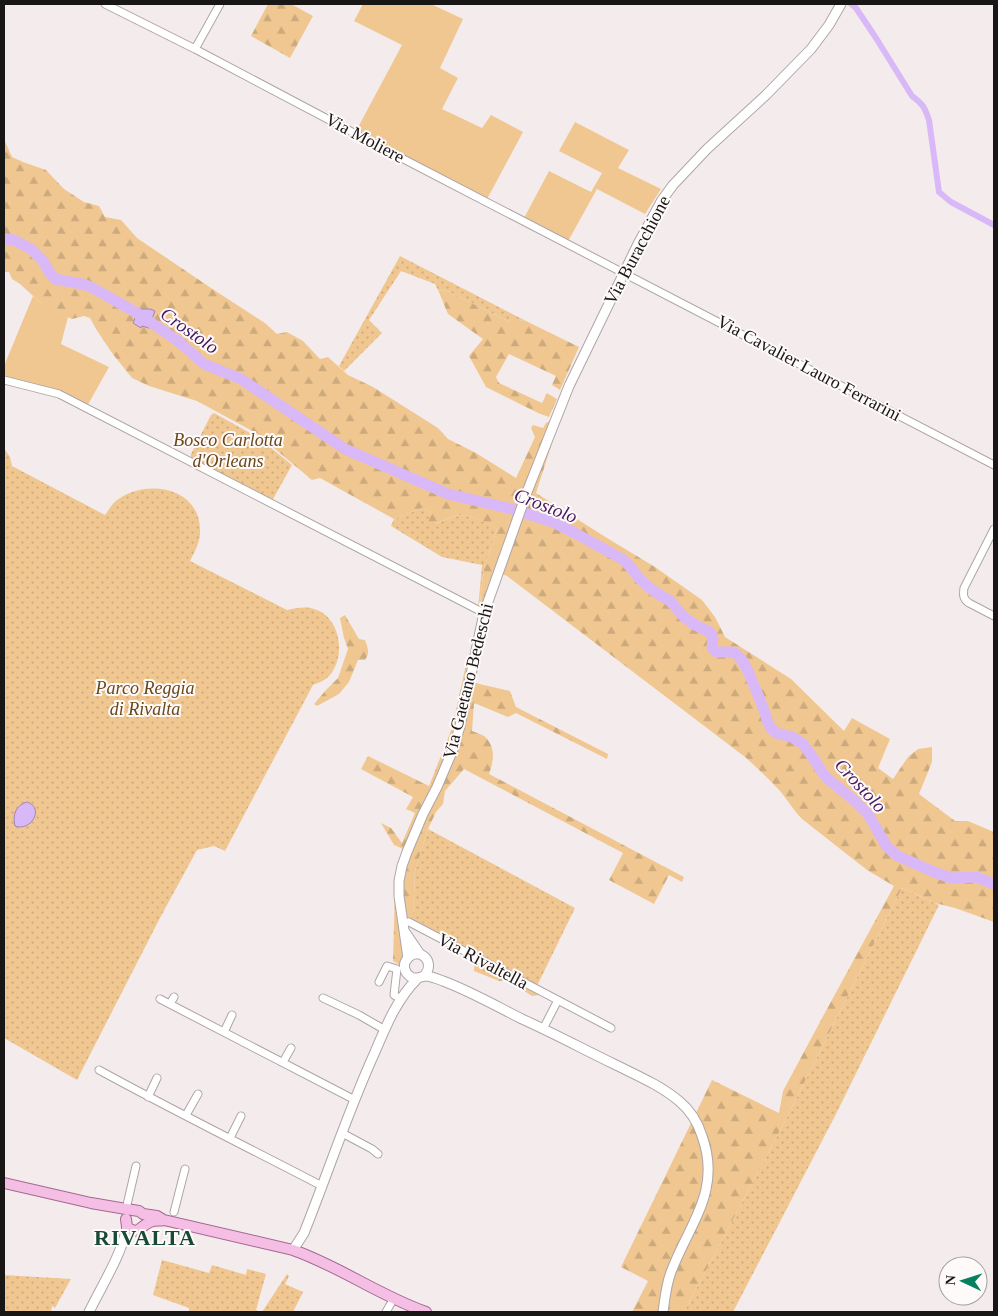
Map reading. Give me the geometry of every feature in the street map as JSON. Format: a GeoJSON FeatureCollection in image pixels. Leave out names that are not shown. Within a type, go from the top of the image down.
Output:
{"type":"FeatureCollection","features":[{"type":"Feature","properties":{"kind":"main road","name":"Via Buracchione"},"geometry":{"type":"LineString","coordinates":[[528,489],[569,386],[653,214],[662,200],[673,185],[707,149],[766,95],[811,49],[829,25],[841,4]]}},
{"type":"Feature","properties":{"kind":"main road","name":"Via Gaetano Bedeschi"},"geometry":{"type":"LineString","coordinates":[[408,958],[406,926],[399,896],[402,866],[423,814],[454,747],[484,613],[528,489]]}},
{"type":"Feature","properties":{"kind":"main road","name":"Via Gaetano Bedeschi"},"geometry":{"type":"LineString","coordinates":[[406,926],[420,954]]}},
{"type":"Feature","properties":{"kind":"main road"},"geometry":{"type":"LineString","coordinates":[[402,997],[406,973],[404,966],[408,958],[414,954],[420,954],[427,958],[429,966],[443,981]]}},
{"type":"Feature","properties":{"kind":"main road"},"geometry":{"type":"LineString","coordinates":[[293,1250],[304,1233],[355,1100],[385,1030],[402,997],[427,973],[429,966]]}},
{"type":"Feature","properties":{"kind":"main road"},"geometry":{"type":"LineString","coordinates":[[406,973],[412,978],[443,981],[660,1087],[686,1108],[693,1117],[702,1135],[707,1156],[708,1168],[704,1199],[700,1212],[672,1270],[663,1312]]}},
{"type":"Feature","properties":{"kind":"main road"},"geometry":{"type":"LineString","coordinates":[[4,1183],[110,1206],[134,1219],[164,1220],[293,1250],[426,1312]]}},
{"type":"Feature","properties":{"kind":"main road"},"geometry":{"type":"LineString","coordinates":[[89,1312],[134,1219]]}},
{"type":"Feature","properties":{"kind":"street","name":"Via Moliere"},"geometry":{"type":"LineString","coordinates":[[106,4],[624,272]]}},
{"type":"Feature","properties":{"kind":"street"},"geometry":{"type":"LineString","coordinates":[[195,49],[220,4]]}},
{"type":"Feature","properties":{"kind":"street","name":"Via Cavalier Lauro Ferrarini"},"geometry":{"type":"LineString","coordinates":[[624,272],[994,465]]}},
{"type":"Feature","properties":{"kind":"street"},"geometry":{"type":"LineString","coordinates":[[4,380],[59,394],[484,613]]}},
{"type":"Feature","properties":{"kind":"street"},"geometry":{"type":"LineString","coordinates":[[994,529],[963,592],[965,600],[994,616]]}},
{"type":"Feature","properties":{"kind":"street","name":"Via Rivaltella"},"geometry":{"type":"LineString","coordinates":[[406,926],[611,1028]]}},
{"type":"Feature","properties":{"kind":"street"},"geometry":{"type":"LineString","coordinates":[[378,982],[387,966],[397,969],[394,995],[402,997]]}},
{"type":"Feature","properties":{"kind":"street"},"geometry":{"type":"LineString","coordinates":[[323,998],[385,1030]]}},
{"type":"Feature","properties":{"kind":"street"},"geometry":{"type":"LineString","coordinates":[[160,999],[172,1000],[224,1032],[355,1100]]}},
{"type":"Feature","properties":{"kind":"street"},"geometry":{"type":"LineString","coordinates":[[543,1029],[558,1000]]}},
{"type":"Feature","properties":{"kind":"street"},"geometry":{"type":"LineString","coordinates":[[224,1032],[232,1015]]}},
{"type":"Feature","properties":{"kind":"street"},"geometry":{"type":"LineString","coordinates":[[283,1062],[291,1048]]}},
{"type":"Feature","properties":{"kind":"street"},"geometry":{"type":"LineString","coordinates":[[99,1070],[322,1186]]}},
{"type":"Feature","properties":{"kind":"street"},"geometry":{"type":"LineString","coordinates":[[148,1097],[156,1078]]}},
{"type":"Feature","properties":{"kind":"street"},"geometry":{"type":"LineString","coordinates":[[186,1115],[198,1094]]}},
{"type":"Feature","properties":{"kind":"street"},"geometry":{"type":"LineString","coordinates":[[230,1138],[241,1116]]}},
{"type":"Feature","properties":{"kind":"street"},"geometry":{"type":"LineString","coordinates":[[342,1133],[378,1154]]}},
{"type":"Feature","properties":{"kind":"street"},"geometry":{"type":"LineString","coordinates":[[134,1219],[136,1166]]}},
{"type":"Feature","properties":{"kind":"street"},"geometry":{"type":"LineString","coordinates":[[174,1212],[185,1169]]}},
{"type":"Feature","properties":{"kind":"street"},"geometry":{"type":"LineString","coordinates":[[386,1312],[394,1298]]}},
{"type":"Feature","properties":{"kind":"green space"},"geometry":{"type":"Polygon","coordinates":[[[268,4],[291,4],[313,16],[290,58],[251,36],[268,4]]]}},
{"type":"Feature","properties":{"kind":"green space"},"geometry":{"type":"Polygon","coordinates":[[[363,4],[431,4],[463,19],[440,68],[458,78],[442,109],[482,128],[491,115],[523,132],[486,201],[355,133],[402,45],[354,21],[363,4]]]}},
{"type":"Feature","properties":{"kind":"green space"},"geometry":{"type":"Polygon","coordinates":[[[575,122],[629,150],[618,168],[661,189],[645,214],[597,189],[567,243],[523,220],[549,171],[591,192],[602,173],[559,151],[575,122]]]}},
{"type":"Feature","properties":{"kind":"green space"},"geometry":{"type":"Polygon","coordinates":[[[4,139],[12,157],[46,170],[64,189],[84,202],[99,206],[105,217],[121,220],[137,238],[265,323],[277,334],[287,332],[303,341],[320,359],[328,357],[348,375],[373,387],[438,428],[448,439],[476,453],[516,478],[535,437],[531,428],[533,425],[543,428],[546,423],[556,417],[555,434],[536,493],[655,567],[702,600],[715,617],[725,637],[791,679],[844,731],[852,718],[890,739],[878,768],[893,779],[908,757],[918,749],[932,747],[932,762],[919,794],[955,821],[968,821],[994,832],[994,922],[935,903],[902,888],[786,1119],[684,1312],[632,1312],[648,1281],[621,1267],[712,1080],[779,1113],[783,1091],[894,886],[867,870],[802,819],[780,791],[745,757],[507,576],[498,572],[481,607],[478,609],[484,568],[497,529],[477,519],[461,515],[439,522],[428,523],[430,512],[422,508],[394,519],[320,478],[312,480],[256,433],[197,401],[149,386],[132,378],[112,353],[90,318],[84,316],[72,319],[51,310],[12,279],[9,272],[4,272],[4,139]]]}},
{"type":"Feature","properties":{"kind":"green space"},"geometry":{"type":"Polygon","coordinates":[[[400,256],[524,320],[510,322],[447,291],[438,290],[435,284],[401,271],[369,320],[382,333],[344,371],[339,366],[400,256]]]}},
{"type":"Feature","properties":{"kind":"green space"},"geometry":{"type":"Polygon","coordinates":[[[438,290],[447,291],[510,322],[524,320],[579,347],[560,390],[552,385],[556,376],[509,354],[496,377],[499,383],[542,403],[547,393],[557,399],[549,417],[486,387],[469,356],[483,339],[448,314],[438,290]]]}},
{"type":"Feature","properties":{"kind":"green space"},"geometry":{"type":"Polygon","coordinates":[[[33,296],[42,304],[68,317],[61,344],[109,367],[86,408],[59,394],[4,380],[4,366],[33,296]]]}},
{"type":"Feature","properties":{"kind":"green space","name":"Bosco Carlotta d'Orleans"},"geometry":{"type":"Polygon","coordinates":[[[214,413],[259,438],[292,465],[272,501],[191,460],[191,454],[211,415],[214,413]]]}},
{"type":"Feature","properties":{"kind":"green space","name":"Parco Reggia di Rivalta"},"geometry":{"type":"Polygon","coordinates":[[[4,448],[10,457],[12,466],[105,515],[115,501],[132,492],[158,489],[182,496],[191,504],[197,515],[200,529],[199,542],[190,561],[287,610],[307,608],[323,613],[329,619],[338,636],[339,655],[332,672],[324,680],[313,685],[225,851],[214,846],[197,850],[77,1080],[4,1038],[4,448]]]}},
{"type":"Feature","properties":{"kind":"green space"},"geometry":{"type":"Polygon","coordinates":[[[422,508],[430,512],[429,523],[461,515],[477,519],[497,529],[484,568],[478,609],[482,565],[442,557],[391,526],[394,519],[422,508]]]}},
{"type":"Feature","properties":{"kind":"green space"},"geometry":{"type":"Polygon","coordinates":[[[345,615],[359,639],[365,640],[368,655],[365,660],[358,660],[349,682],[339,694],[317,706],[314,704],[338,678],[348,649],[340,618],[345,615]]]}},
{"type":"Feature","properties":{"kind":"green space"},"geometry":{"type":"Polygon","coordinates":[[[465,662],[479,664],[475,683],[510,691],[516,707],[608,754],[607,759],[516,713],[508,717],[474,703],[472,731],[484,736],[491,744],[493,759],[489,774],[684,877],[682,882],[669,875],[654,904],[609,880],[623,853],[464,769],[445,791],[443,804],[436,812],[428,829],[415,871],[413,915],[411,916],[546,994],[532,996],[507,980],[499,981],[474,971],[475,957],[408,922],[408,946],[400,965],[393,961],[395,887],[403,849],[394,845],[381,823],[391,828],[402,843],[415,813],[406,809],[413,797],[361,769],[368,756],[429,786],[452,728],[465,662]]]}},
{"type":"Feature","properties":{"kind":"green space"},"geometry":{"type":"Polygon","coordinates":[[[428,829],[575,908],[536,988],[410,916],[413,915],[415,871],[428,829]]]}},
{"type":"Feature","properties":{"kind":"green space"},"geometry":{"type":"Polygon","coordinates":[[[902,888],[939,905],[836,1114],[733,1312],[684,1312],[786,1119],[902,888]]]}},
{"type":"Feature","properties":{"kind":"green space"},"geometry":{"type":"Polygon","coordinates":[[[162,1260],[209,1273],[212,1265],[246,1275],[247,1269],[266,1274],[256,1310],[260,1312],[189,1312],[189,1308],[153,1295],[162,1260]]]}},
{"type":"Feature","properties":{"kind":"green space"},"geometry":{"type":"Polygon","coordinates":[[[287,1274],[289,1276],[285,1284],[303,1292],[293,1312],[262,1312],[287,1274]]]}},
{"type":"Feature","properties":{"kind":"green space"},"geometry":{"type":"Polygon","coordinates":[[[4,1275],[71,1279],[55,1308],[52,1306],[51,1312],[4,1312],[4,1275]]]}},
{"type":"Feature","properties":{"kind":"shaded area"},"geometry":{"type":"Polygon","coordinates":[[[139,309],[155,311],[152,319],[155,326],[149,328],[142,326],[141,328],[133,323],[139,309]]]}},
{"type":"Feature","properties":{"kind":"shaded area"},"geometry":{"type":"Polygon","coordinates":[[[27,802],[35,809],[34,819],[26,826],[15,826],[14,818],[16,811],[20,805],[27,802]]]}},
{"type":"Feature","properties":{"kind":"waterway"},"geometry":{"type":"LineString","coordinates":[[851,4],[856,8],[876,38],[912,96],[921,104],[926,112],[929,120],[939,192],[951,202],[994,225]]}},
{"type":"Feature","properties":{"kind":"waterway","name":"Crostolo"},"geometry":{"type":"LineString","coordinates":[[4,239],[14,240],[31,249],[43,261],[55,279],[91,287],[137,313],[178,341],[204,364],[241,379],[345,449],[448,494],[512,509],[553,522],[622,559],[640,579],[652,590],[670,601],[684,617],[710,632],[713,638],[713,649],[717,652],[735,653],[742,660],[771,728],[776,733],[792,737],[803,744],[828,779],[868,814],[887,847],[898,856],[951,878],[976,877],[994,884]]}},
{"type":"Feature","properties":{"kind":"district","name":"RIVALTA"},"geometry":{"type":"Point","coordinates":[145,1237]}}]}
